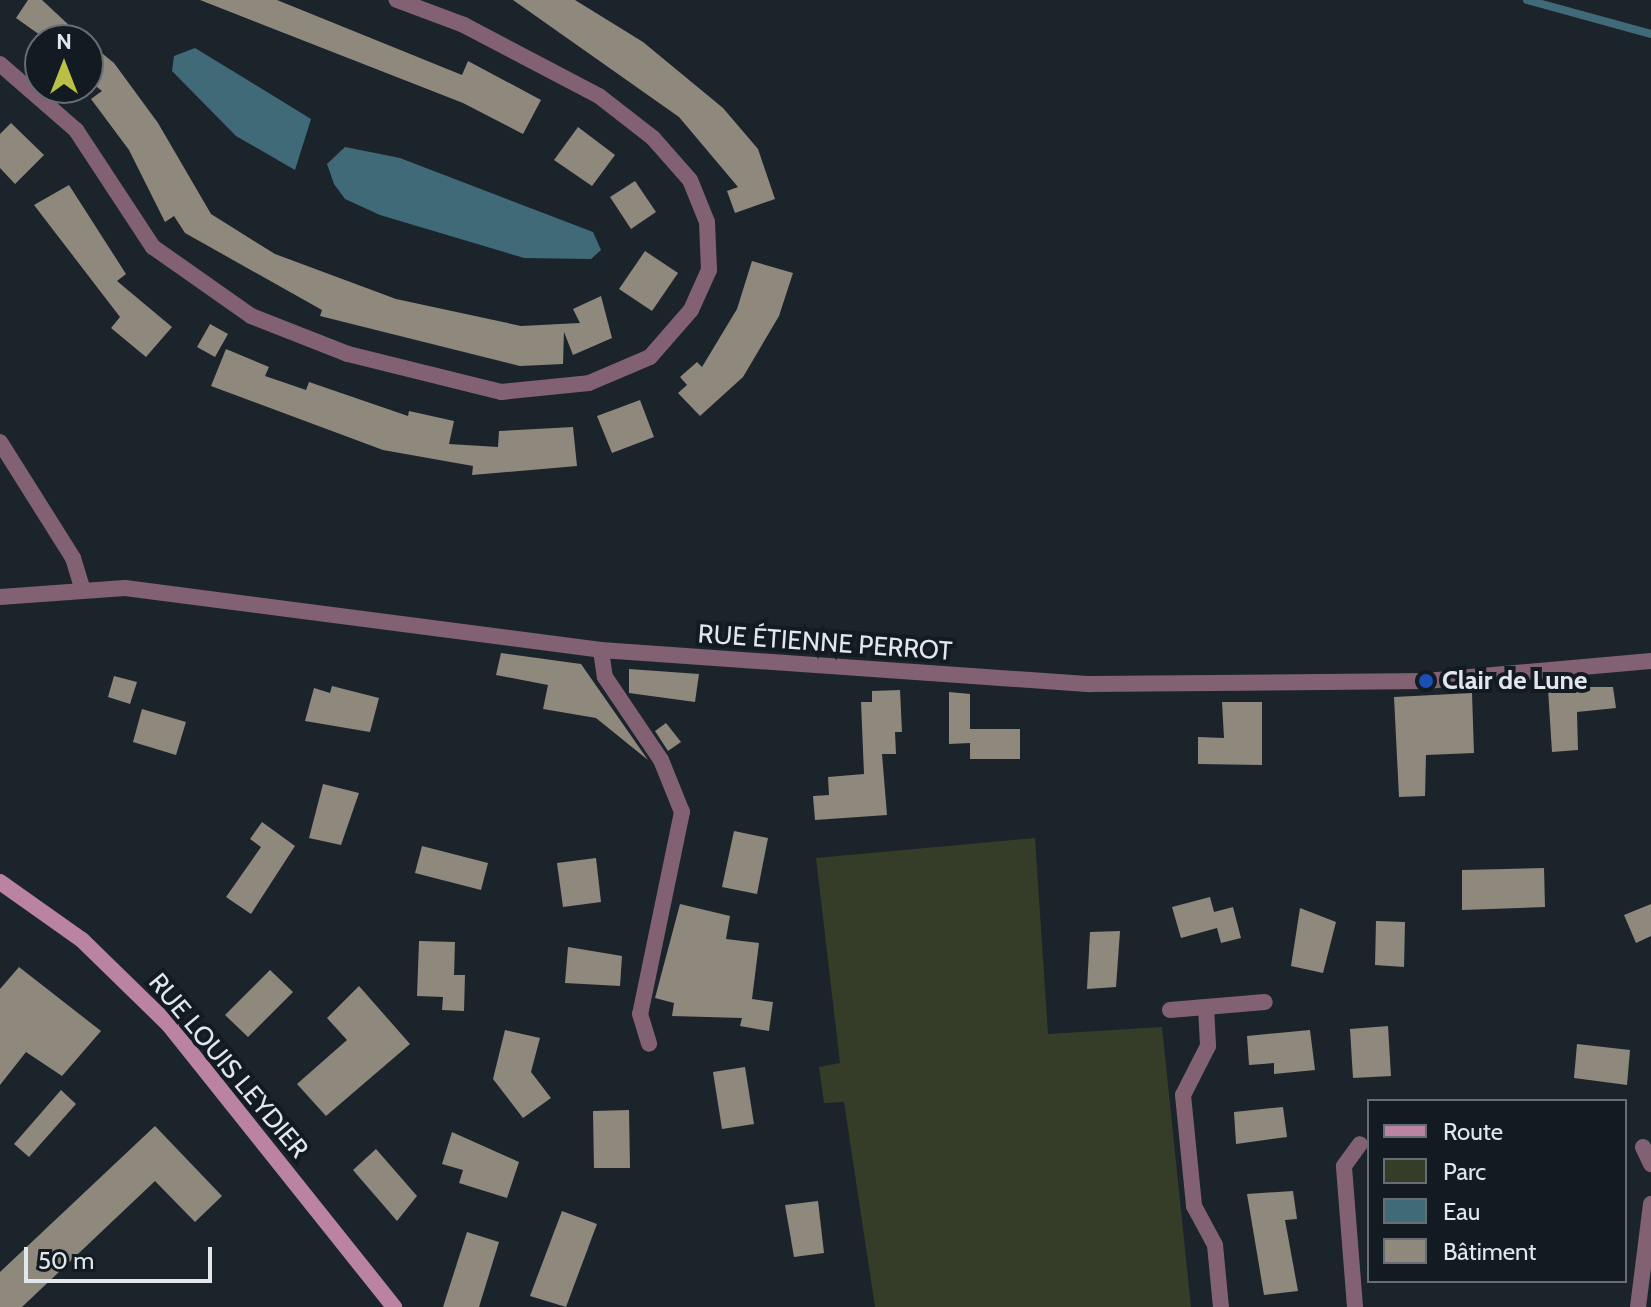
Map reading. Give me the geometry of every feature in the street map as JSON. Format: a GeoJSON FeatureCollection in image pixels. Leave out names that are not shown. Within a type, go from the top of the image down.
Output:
{"type":"FeatureCollection","features":[{"type":"Feature","properties":{"kind":"street"},"geometry":{"type":"LineString","coordinates":[[0,64],[76,130],[153,247],[192,282],[251,316],[348,354],[501,392],[589,383],[650,357],[691,310],[709,270],[707,222],[690,180],[653,138],[589,90],[464,25],[397,0]]}},
{"type":"Feature","properties":{"kind":"street"},"geometry":{"type":"LineString","coordinates":[[0,442],[73,558],[82,587]]}},
{"type":"Feature","properties":{"kind":"street","name":"RUE ÉTIENNE PERROT"},"geometry":{"type":"LineString","coordinates":[[0,597],[82,587],[601,650],[1120,684],[1426,681],[1651,661]]}},
{"type":"Feature","properties":{"kind":"street"},"geometry":{"type":"LineString","coordinates":[[601,650],[605,677],[661,760],[682,812],[640,1014],[649,1044]]}},
{"type":"Feature","properties":{"kind":"street","name":"RUE LOUIS LEYDIER"},"geometry":{"type":"LineString","coordinates":[[0,882],[82,940],[169,1025],[394,1307]]}},
{"type":"Feature","properties":{"kind":"street"},"geometry":{"type":"LineString","coordinates":[[1170,1010],[1265,1002]]}},
{"type":"Feature","properties":{"kind":"street"},"geometry":{"type":"LineString","coordinates":[[1206,1007],[1208,1046],[1183,1095],[1194,1206],[1215,1245],[1221,1307]]}},
{"type":"Feature","properties":{"kind":"street"},"geometry":{"type":"LineString","coordinates":[[1355,1307],[1344,1166],[1360,1144]]}},
{"type":"Feature","properties":{"kind":"street"},"geometry":{"type":"LineString","coordinates":[[1643,1147],[1651,1164]]}},
{"type":"Feature","properties":{"kind":"street"},"geometry":{"type":"LineString","coordinates":[[1638,1307],[1651,1204]]}},
{"type":"Feature","properties":{"kind":"green space"},"geometry":{"type":"Polygon","coordinates":[[[1035,838],[1048,1034],[1162,1027],[1191,1307],[875,1307],[844,1102],[824,1103],[819,1067],[840,1063],[816,858],[1035,838]]]}},
{"type":"Feature","properties":{"kind":"water"},"geometry":{"type":"Polygon","coordinates":[[[195,48],[311,119],[295,170],[236,136],[172,71],[174,56],[195,48]]]}},
{"type":"Feature","properties":{"kind":"water"},"geometry":{"type":"Polygon","coordinates":[[[345,147],[400,158],[593,232],[601,250],[591,259],[524,258],[380,215],[345,199],[334,184],[327,164],[345,147]]]}},
{"type":"Feature","properties":{"kind":"building"},"geometry":{"type":"Polygon","coordinates":[[[28,0],[42,0],[68,24],[24,24],[16,18],[28,0]]]}},
{"type":"Feature","properties":{"kind":"building"},"geometry":{"type":"Polygon","coordinates":[[[200,0],[277,0],[462,75],[468,61],[541,100],[523,134],[463,103],[200,0]]]}},
{"type":"Feature","properties":{"kind":"building"},"geometry":{"type":"Polygon","coordinates":[[[513,0],[575,0],[643,42],[723,108],[758,149],[775,199],[735,213],[727,191],[738,187],[679,117],[513,0]]]}},
{"type":"Feature","properties":{"kind":"building"},"geometry":{"type":"Polygon","coordinates":[[[104,55],[114,63],[158,123],[211,214],[275,254],[396,299],[521,326],[580,323],[573,309],[601,296],[612,338],[573,355],[564,332],[563,364],[520,366],[320,316],[322,310],[185,233],[174,216],[165,222],[129,150],[95,104],[104,104],[104,55]]]}},
{"type":"Feature","properties":{"kind":"building"},"geometry":{"type":"Polygon","coordinates":[[[11,123],[44,155],[15,184],[0,168],[0,134],[11,123]]]}},
{"type":"Feature","properties":{"kind":"building"},"geometry":{"type":"Polygon","coordinates":[[[578,127],[615,155],[592,186],[554,160],[578,127]]]}},
{"type":"Feature","properties":{"kind":"building"},"geometry":{"type":"Polygon","coordinates":[[[635,181],[656,212],[631,229],[610,197],[635,181]]]}},
{"type":"Feature","properties":{"kind":"building"},"geometry":{"type":"Polygon","coordinates":[[[69,185],[126,274],[117,281],[172,327],[146,357],[111,328],[120,317],[34,205],[69,185]]]}},
{"type":"Feature","properties":{"kind":"building"},"geometry":{"type":"Polygon","coordinates":[[[645,251],[678,273],[652,311],[619,289],[645,251]]]}},
{"type":"Feature","properties":{"kind":"building"},"geometry":{"type":"Polygon","coordinates":[[[752,261],[793,273],[779,316],[743,377],[700,416],[678,393],[687,385],[680,377],[697,362],[702,367],[737,309],[752,261]]]}},
{"type":"Feature","properties":{"kind":"building"},"geometry":{"type":"Polygon","coordinates":[[[210,324],[228,334],[215,357],[197,347],[210,324]]]}},
{"type":"Feature","properties":{"kind":"building"},"geometry":{"type":"Polygon","coordinates":[[[226,349],[269,367],[265,376],[306,390],[309,382],[408,416],[409,411],[454,421],[449,444],[498,447],[499,431],[573,427],[577,466],[472,475],[473,466],[383,450],[211,386],[226,349]]]}},
{"type":"Feature","properties":{"kind":"building"},"geometry":{"type":"Polygon","coordinates":[[[640,400],[654,437],[612,453],[597,416],[640,400]]]}},
{"type":"Feature","properties":{"kind":"building"},"geometry":{"type":"Polygon","coordinates":[[[501,653],[581,664],[648,760],[596,718],[543,709],[548,685],[496,675],[501,653]]]}},
{"type":"Feature","properties":{"kind":"building"},"geometry":{"type":"Polygon","coordinates":[[[629,669],[699,674],[695,702],[629,693],[629,669]]]}},
{"type":"Feature","properties":{"kind":"building"},"geometry":{"type":"Polygon","coordinates":[[[114,676],[137,682],[130,704],[108,697],[114,676]]]}},
{"type":"Feature","properties":{"kind":"building"},"geometry":{"type":"Polygon","coordinates":[[[332,686],[379,698],[370,732],[305,721],[314,688],[330,693],[332,686]]]}},
{"type":"Feature","properties":{"kind":"building"},"geometry":{"type":"Polygon","coordinates":[[[1613,687],[1616,708],[1577,712],[1578,750],[1552,752],[1548,689],[1613,687]]]}},
{"type":"Feature","properties":{"kind":"building"},"geometry":{"type":"Polygon","coordinates":[[[900,690],[902,732],[895,732],[896,754],[882,754],[887,815],[815,820],[813,796],[829,795],[828,777],[864,774],[861,702],[872,702],[872,691],[900,690]]]}},
{"type":"Feature","properties":{"kind":"building"},"geometry":{"type":"Polygon","coordinates":[[[949,692],[970,694],[970,743],[949,744],[949,692]]]}},
{"type":"Feature","properties":{"kind":"building"},"geometry":{"type":"Polygon","coordinates":[[[1472,693],[1474,753],[1426,755],[1425,796],[1399,797],[1394,697],[1472,693]]]}},
{"type":"Feature","properties":{"kind":"building"},"geometry":{"type":"Polygon","coordinates":[[[1222,702],[1262,702],[1262,765],[1198,764],[1198,737],[1224,738],[1222,702]]]}},
{"type":"Feature","properties":{"kind":"building"},"geometry":{"type":"Polygon","coordinates":[[[142,709],[186,722],[176,755],[133,742],[142,709]]]}},
{"type":"Feature","properties":{"kind":"building"},"geometry":{"type":"Polygon","coordinates":[[[666,723],[681,742],[668,751],[655,731],[666,723]]]}},
{"type":"Feature","properties":{"kind":"building"},"geometry":{"type":"Polygon","coordinates":[[[970,729],[1020,729],[1020,759],[970,759],[970,729]]]}},
{"type":"Feature","properties":{"kind":"building"},"geometry":{"type":"Polygon","coordinates":[[[323,784],[359,793],[341,845],[309,838],[323,784]]]}},
{"type":"Feature","properties":{"kind":"building"},"geometry":{"type":"Polygon","coordinates":[[[262,822],[295,846],[251,914],[226,897],[261,847],[250,839],[262,822]]]}},
{"type":"Feature","properties":{"kind":"building"},"geometry":{"type":"Polygon","coordinates":[[[734,831],[768,838],[757,894],[722,887],[734,831]]]}},
{"type":"Feature","properties":{"kind":"building"},"geometry":{"type":"Polygon","coordinates":[[[422,846],[488,863],[481,890],[415,873],[422,846]]]}},
{"type":"Feature","properties":{"kind":"building"},"geometry":{"type":"Polygon","coordinates":[[[596,858],[601,902],[563,907],[557,863],[596,858]]]}},
{"type":"Feature","properties":{"kind":"building"},"geometry":{"type":"Polygon","coordinates":[[[1544,868],[1545,907],[1462,910],[1462,870],[1544,868]]]}},
{"type":"Feature","properties":{"kind":"building"},"geometry":{"type":"Polygon","coordinates":[[[1210,897],[1214,912],[1233,907],[1241,938],[1221,943],[1217,928],[1181,938],[1172,907],[1210,897]]]}},
{"type":"Feature","properties":{"kind":"building"},"geometry":{"type":"Polygon","coordinates":[[[680,904],[730,916],[726,939],[759,943],[752,999],[773,1002],[769,1031],[740,1026],[742,1018],[672,1016],[674,1003],[655,998],[680,904]]]}},
{"type":"Feature","properties":{"kind":"building"},"geometry":{"type":"Polygon","coordinates":[[[1651,904],[1651,936],[1636,943],[1624,915],[1651,904]]]}},
{"type":"Feature","properties":{"kind":"building"},"geometry":{"type":"Polygon","coordinates":[[[1300,908],[1336,922],[1323,973],[1291,966],[1300,908]]]}},
{"type":"Feature","properties":{"kind":"building"},"geometry":{"type":"Polygon","coordinates":[[[1376,921],[1405,922],[1404,967],[1375,965],[1376,921]]]}},
{"type":"Feature","properties":{"kind":"building"},"geometry":{"type":"Polygon","coordinates":[[[1120,931],[1116,987],[1087,989],[1090,932],[1120,931]]]}},
{"type":"Feature","properties":{"kind":"building"},"geometry":{"type":"Polygon","coordinates":[[[419,941],[455,942],[454,975],[465,975],[464,1011],[442,1010],[443,997],[417,996],[419,941]]]}},
{"type":"Feature","properties":{"kind":"building"},"geometry":{"type":"Polygon","coordinates":[[[568,947],[622,956],[620,986],[565,983],[568,947]]]}},
{"type":"Feature","properties":{"kind":"building"},"geometry":{"type":"Polygon","coordinates":[[[19,967],[101,1031],[62,1076],[26,1052],[0,1085],[0,989],[19,967]]]}},
{"type":"Feature","properties":{"kind":"building"},"geometry":{"type":"Polygon","coordinates":[[[270,970],[293,992],[248,1037],[225,1015],[270,970]]]}},
{"type":"Feature","properties":{"kind":"building"},"geometry":{"type":"Polygon","coordinates":[[[359,986],[410,1044],[326,1116],[297,1084],[347,1040],[327,1018],[359,986]]]}},
{"type":"Feature","properties":{"kind":"building"},"geometry":{"type":"Polygon","coordinates":[[[1388,1026],[1391,1076],[1353,1078],[1350,1029],[1388,1026]]]}},
{"type":"Feature","properties":{"kind":"building"},"geometry":{"type":"Polygon","coordinates":[[[505,1030],[540,1038],[531,1072],[551,1098],[523,1118],[493,1079],[505,1030]]]}},
{"type":"Feature","properties":{"kind":"building"},"geometry":{"type":"Polygon","coordinates":[[[1310,1030],[1315,1070],[1274,1074],[1274,1063],[1249,1065],[1247,1036],[1310,1030]]]}},
{"type":"Feature","properties":{"kind":"building"},"geometry":{"type":"Polygon","coordinates":[[[1577,1044],[1630,1050],[1627,1085],[1574,1078],[1577,1044]]]}},
{"type":"Feature","properties":{"kind":"building"},"geometry":{"type":"Polygon","coordinates":[[[745,1067],[754,1124],[722,1129],[713,1072],[745,1067]]]}},
{"type":"Feature","properties":{"kind":"building"},"geometry":{"type":"Polygon","coordinates":[[[61,1090],[76,1104],[29,1157],[14,1144],[61,1090]]]}},
{"type":"Feature","properties":{"kind":"building"},"geometry":{"type":"Polygon","coordinates":[[[1283,1107],[1287,1137],[1236,1144],[1234,1112],[1283,1107]]]}},
{"type":"Feature","properties":{"kind":"building"},"geometry":{"type":"Polygon","coordinates":[[[629,1110],[630,1168],[594,1168],[593,1111],[629,1110]]]}},
{"type":"Feature","properties":{"kind":"building"},"geometry":{"type":"Polygon","coordinates":[[[155,1126],[222,1196],[195,1222],[155,1181],[22,1307],[0,1307],[0,1272],[155,1126]]]}},
{"type":"Feature","properties":{"kind":"building"},"geometry":{"type":"Polygon","coordinates":[[[452,1132],[519,1162],[507,1198],[459,1183],[463,1170],[442,1164],[452,1132]]]}},
{"type":"Feature","properties":{"kind":"building"},"geometry":{"type":"Polygon","coordinates":[[[376,1149],[417,1196],[397,1221],[353,1170],[376,1149]]]}},
{"type":"Feature","properties":{"kind":"building"},"geometry":{"type":"Polygon","coordinates":[[[1293,1191],[1297,1219],[1285,1220],[1298,1291],[1264,1295],[1247,1194],[1293,1191]]]}},
{"type":"Feature","properties":{"kind":"building"},"geometry":{"type":"Polygon","coordinates":[[[818,1201],[824,1253],[794,1257],[785,1205],[818,1201]]]}},
{"type":"Feature","properties":{"kind":"building"},"geometry":{"type":"Polygon","coordinates":[[[562,1211],[597,1224],[566,1307],[530,1296],[562,1211]]]}},
{"type":"Feature","properties":{"kind":"building"},"geometry":{"type":"Polygon","coordinates":[[[467,1232],[499,1242],[479,1307],[443,1307],[467,1232]]]}},
{"type":"Feature","properties":{"kind":"waterway"},"geometry":{"type":"LineString","coordinates":[[1527,0],[1651,34]]}},
{"type":"Feature","properties":{"kind":"place","name":"Clair de Lune"},"geometry":{"type":"Point","coordinates":[1426,681]}}]}
